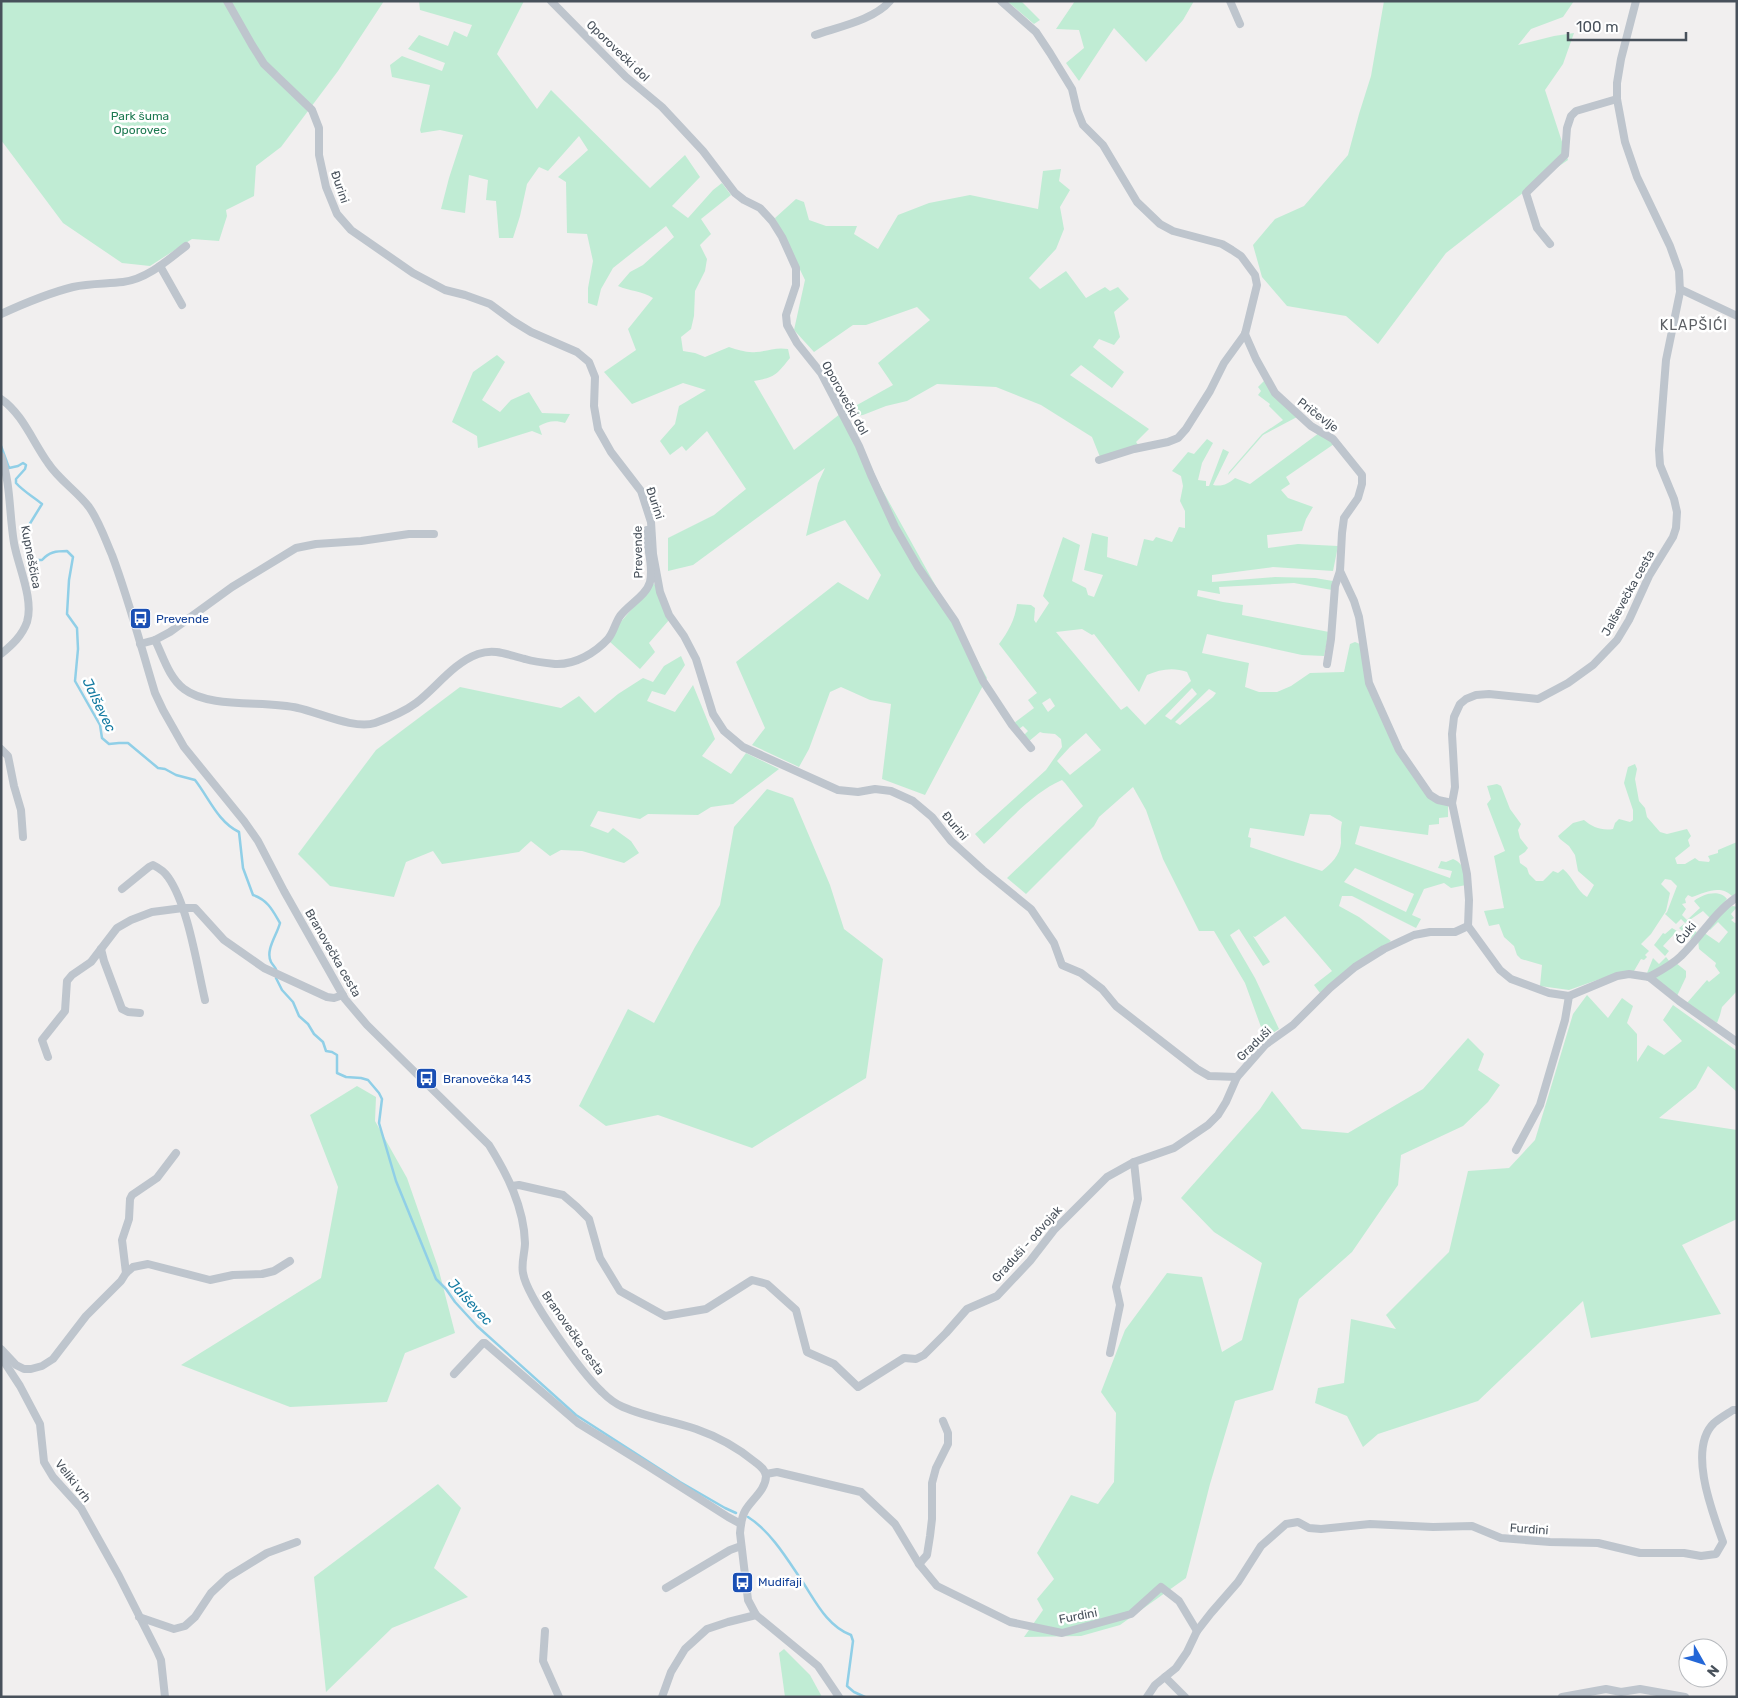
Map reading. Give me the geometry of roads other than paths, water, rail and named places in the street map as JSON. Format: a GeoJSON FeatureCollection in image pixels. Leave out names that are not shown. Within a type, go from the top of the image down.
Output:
{"type":"FeatureCollection","features":[{"type":"Feature","properties":{"kind":"street","name":"Đurini"},"geometry":{"type":"LineString","coordinates":[[227,1],[264,64],[312,110],[319,128],[319,155],[326,187],[337,214],[351,230],[413,273],[444,290],[490,304],[531,332],[577,352],[589,362],[595,377],[594,406],[598,430],[611,452],[641,491],[649,517],[660,592],[669,614],[684,636],[696,659],[713,714],[724,731],[743,747],[838,790],[858,792],[875,789],[892,791],[913,801],[932,817],[951,841],[1031,909],[1054,943],[1062,964]]}},
{"type":"Feature","properties":{"kind":"street","name":"Oporovečki dol"},"geometry":{"type":"LineString","coordinates":[[550,1],[626,77],[662,107],[703,151],[735,193],[760,208],[772,221],[782,237],[796,268],[796,286],[786,315],[787,325],[797,343],[821,373],[859,446],[871,476],[896,527],[918,567],[955,621],[983,681],[1012,725],[1031,748]]}},
{"type":"Feature","properties":{"kind":"street"},"geometry":{"type":"LineString","coordinates":[[815,35],[870,16],[884,9],[890,1]]}},
{"type":"Feature","properties":{"kind":"street"},"geometry":{"type":"LineString","coordinates":[[1001,1],[1036,32],[1072,89],[1083,125],[1103,145],[1137,202],[1160,224],[1172,231],[1222,244],[1241,256],[1255,275],[1257,285],[1245,334],[1224,363],[1196,415],[1178,438],[1099,460]]}},
{"type":"Feature","properties":{"kind":"street"},"geometry":{"type":"LineString","coordinates":[[1230,1],[1240,24]]}},
{"type":"Feature","properties":{"kind":"street","name":"Jalševečka cesta"},"geometry":{"type":"LineString","coordinates":[[1468,926],[1467,874],[1452,803],[1455,773],[1452,734],[1454,717],[1460,704],[1476,694],[1538,699],[1568,683],[1593,665],[1617,640],[1630,620],[1649,576],[1673,538],[1676,528],[1678,512],[1660,465],[1659,450],[1666,360],[1680,290],[1679,272],[1676,258],[1637,177],[1625,142],[1617,98],[1617,83],[1621,59],[1636,1]]}},
{"type":"Feature","properties":{"kind":"street"},"geometry":{"type":"LineString","coordinates":[[1550,244],[1537,228],[1526,193],[1565,155],[1567,128],[1571,116],[1576,110],[1617,98]]}},
{"type":"Feature","properties":{"kind":"street"},"geometry":{"type":"LineString","coordinates":[[1,314],[53,292],[96,282],[125,282],[160,266],[186,246]]}},
{"type":"Feature","properties":{"kind":"street"},"geometry":{"type":"LineString","coordinates":[[160,266],[182,305]]}},
{"type":"Feature","properties":{"kind":"street"},"geometry":{"type":"LineString","coordinates":[[1680,290],[1737,316]]}},
{"type":"Feature","properties":{"kind":"street","name":"Pričevlje"},"geometry":{"type":"LineString","coordinates":[[1245,334],[1256,359],[1275,393],[1311,426],[1333,439],[1362,475],[1362,484],[1358,498],[1344,518],[1340,571],[1335,586],[1327,664]]}},
{"type":"Feature","properties":{"kind":"street","name":"Branovečka cesta"},"geometry":{"type":"LineString","coordinates":[[1,399],[8,403],[48,464],[64,483],[89,507],[103,533],[120,576],[162,710],[184,747],[244,820],[258,841],[343,995],[367,1025],[489,1145],[512,1186],[523,1219],[525,1243],[523,1272],[528,1289],[574,1359],[602,1392],[621,1406],[654,1418],[697,1430],[723,1441],[748,1456],[764,1469],[766,1474]]}},
{"type":"Feature","properties":{"kind":"street","name":"Kupneščica"},"geometry":{"type":"LineString","coordinates":[[1,456],[8,478],[14,543],[29,602],[27,621],[18,639],[1,654]]}},
{"type":"Feature","properties":{"kind":"street","name":"Prevende"},"geometry":{"type":"LineString","coordinates":[[156,640],[174,677],[184,689],[202,698],[298,708],[348,722],[372,724],[393,716],[416,703],[456,667],[476,654],[494,650],[528,660],[557,664],[577,661],[592,653],[609,638],[620,616],[649,584],[652,566],[646,543],[649,517]]}},
{"type":"Feature","properties":{"kind":"street"},"geometry":{"type":"LineString","coordinates":[[140,644],[156,640],[170,632],[232,587],[296,548],[316,544],[409,534],[434,534]]}},
{"type":"Feature","properties":{"kind":"street","name":"Pričevlje"},"geometry":{"type":"LineString","coordinates":[[1340,571],[1359,617],[1369,683],[1399,750],[1430,795],[1438,800],[1452,803]]}},
{"type":"Feature","properties":{"kind":"street"},"geometry":{"type":"LineString","coordinates":[[1,749],[8,756],[21,810],[23,837]]}},
{"type":"Feature","properties":{"kind":"street"},"geometry":{"type":"LineString","coordinates":[[122,889],[153,865],[160,868],[168,877],[183,908],[205,1000]]}},
{"type":"Feature","properties":{"kind":"street","name":"Ćuki"},"geometry":{"type":"LineString","coordinates":[[1649,976],[1670,965],[1682,955],[1716,916],[1737,897]]}},
{"type":"Feature","properties":{"kind":"street"},"geometry":{"type":"LineString","coordinates":[[48,1057],[42,1040],[65,1011],[67,981],[72,975],[91,962],[117,928],[152,912],[194,908],[224,940],[264,968],[327,997],[334,998],[343,995]]}},
{"type":"Feature","properties":{"kind":"street"},"geometry":{"type":"LineString","coordinates":[[1468,926],[1500,970],[1511,979],[1549,994],[1569,996],[1617,976],[1629,974],[1649,976],[1679,1002],[1737,1042]]}},
{"type":"Feature","properties":{"kind":"street","name":"Graduši"},"geometry":{"type":"LineString","coordinates":[[1062,964],[1082,973],[1102,989],[1116,1006],[1196,1069],[1209,1076],[1237,1077],[1265,1045],[1293,1025],[1330,988],[1355,967],[1384,949],[1414,935],[1430,932],[1454,932],[1468,926]]}},
{"type":"Feature","properties":{"kind":"street"},"geometry":{"type":"LineString","coordinates":[[101,949],[122,1009],[128,1012],[140,1013]]}},
{"type":"Feature","properties":{"kind":"street"},"geometry":{"type":"LineString","coordinates":[[1516,1150],[1540,1105],[1565,1020],[1569,996]]}},
{"type":"Feature","properties":{"kind":"street","name":"Graduši - odvojak"},"geometry":{"type":"LineString","coordinates":[[512,1186],[519,1185],[563,1195],[578,1207],[589,1219],[600,1258],[620,1291],[665,1316],[706,1309],[752,1280],[767,1284],[796,1310],[808,1352],[834,1364],[858,1387],[904,1358],[916,1359],[924,1355],[967,1309],[997,1296],[1030,1261],[1054,1230],[1107,1177],[1134,1162],[1174,1148],[1208,1125],[1222,1108],[1237,1077]]}},
{"type":"Feature","properties":{"kind":"street"},"geometry":{"type":"LineString","coordinates":[[126,1273],[122,1240],[129,1220],[130,1199],[132,1195],[157,1178],[176,1153]]}},
{"type":"Feature","properties":{"kind":"street"},"geometry":{"type":"LineString","coordinates":[[1110,1353],[1120,1305],[1116,1287],[1138,1199],[1134,1162]]}},
{"type":"Feature","properties":{"kind":"street"},"geometry":{"type":"LineString","coordinates":[[1,1349],[16,1366],[31,1369],[42,1366],[53,1358],[86,1316],[121,1282],[126,1273],[133,1267],[148,1264],[210,1280],[233,1275],[262,1274],[274,1271],[290,1261]]}},
{"type":"Feature","properties":{"kind":"street"},"geometry":{"type":"LineString","coordinates":[[454,1374],[486,1343],[578,1423],[728,1517],[741,1521]]}},
{"type":"Feature","properties":{"kind":"street","name":"Veliki vrh"},"geometry":{"type":"LineString","coordinates":[[1,1357],[20,1386],[40,1424],[44,1462],[53,1477],[81,1508],[119,1576],[161,1660],[165,1697]]}},
{"type":"Feature","properties":{"kind":"street","name":"Furdini"},"geometry":{"type":"LineString","coordinates":[[1147,1697],[1156,1685],[1176,1668],[1197,1631],[1238,1582],[1261,1546],[1286,1524],[1298,1522],[1309,1528],[1321,1529],[1370,1524],[1433,1527],[1472,1526],[1501,1538],[1598,1543],[1640,1553],[1684,1553],[1701,1556],[1716,1554],[1723,1542],[1705,1488],[1702,1457],[1705,1440],[1713,1424],[1734,1410],[1737,1410]]}},
{"type":"Feature","properties":{"kind":"street"},"geometry":{"type":"LineString","coordinates":[[919,1564],[927,1555],[932,1519],[932,1483],[936,1468],[948,1444],[948,1434],[943,1421]]}},
{"type":"Feature","properties":{"kind":"street","name":"Furdini"},"geometry":{"type":"LineString","coordinates":[[766,1474],[776,1472],[861,1492],[895,1524],[919,1564],[937,1586],[1010,1622],[1062,1633],[1131,1614],[1161,1587],[1179,1601],[1197,1631]]}},
{"type":"Feature","properties":{"kind":"street"},"geometry":{"type":"LineString","coordinates":[[766,1474],[765,1482],[745,1510],[741,1521],[741,1546],[748,1600],[756,1615],[818,1666],[838,1697]]}},
{"type":"Feature","properties":{"kind":"street"},"geometry":{"type":"LineString","coordinates":[[139,1617],[174,1629],[185,1626],[195,1617],[211,1593],[228,1577],[267,1553],[297,1542]]}},
{"type":"Feature","properties":{"kind":"street"},"geometry":{"type":"LineString","coordinates":[[666,1588],[730,1550],[741,1546]]}},
{"type":"Feature","properties":{"kind":"street"},"geometry":{"type":"LineString","coordinates":[[662,1697],[671,1672],[685,1649],[707,1629],[756,1615]]}},
{"type":"Feature","properties":{"kind":"street"},"geometry":{"type":"LineString","coordinates":[[545,1632],[543,1661],[559,1697]]}},
{"type":"Feature","properties":{"kind":"street"},"geometry":{"type":"LineString","coordinates":[[1165,1677],[1186,1697]]}},
{"type":"Feature","properties":{"kind":"street"},"geometry":{"type":"LineString","coordinates":[[1562,1697],[1606,1689],[1621,1692],[1640,1689],[1685,1697]]}},
{"type":"Feature","properties":{"kind":"waterway","name":"Jalševec"},"geometry":{"type":"LineString","coordinates":[[1,446],[9,468],[23,463],[26,465],[25,469],[16,479],[16,483],[42,504],[26,530],[29,544],[28,554],[33,560],[42,560],[50,554],[59,551],[67,551],[73,557],[69,580],[67,614],[77,628],[78,649],[75,681],[100,725],[102,738],[109,744],[128,743],[158,768],[195,780],[225,822],[239,832],[243,868],[253,895],[266,903],[280,923],[269,953],[271,962],[277,972]]}},
{"type":"Feature","properties":{"kind":"waterway","name":"Jalševec"},"geometry":{"type":"LineString","coordinates":[[276,978],[282,990],[293,1002],[299,1016],[323,1042],[326,1051],[337,1055],[337,1073],[346,1077],[368,1080],[379,1093],[382,1099],[379,1123],[396,1181],[436,1279],[455,1302],[477,1326],[576,1415],[680,1482],[736,1513]]}},
{"type":"Feature","properties":{"kind":"waterway","name":"Jalševec"},"geometry":{"type":"LineString","coordinates":[[748,1517],[763,1529],[777,1545],[834,1625],[851,1635],[853,1641],[847,1686],[865,1697]]}},
{"type":"Feature","properties":{"kind":"place","name":"Prevende"},"geometry":{"type":"Point","coordinates":[140,619]}},
{"type":"Feature","properties":{"kind":"place","name":"Branovečka 143"},"geometry":{"type":"Point","coordinates":[427,1079]}},
{"type":"Feature","properties":{"kind":"place","name":"Mudifaji"},"geometry":{"type":"Point","coordinates":[742,1582]}},
{"type":"Feature","properties":{"kind":"district","name":"KLAPŠIĆI"},"geometry":{"type":"Point","coordinates":[1694,325]}},
{"type":"Feature","properties":{"kind":"park label","name":"Park šuma Oporovec"},"geometry":{"type":"Point","coordinates":[140,123]}}]}
